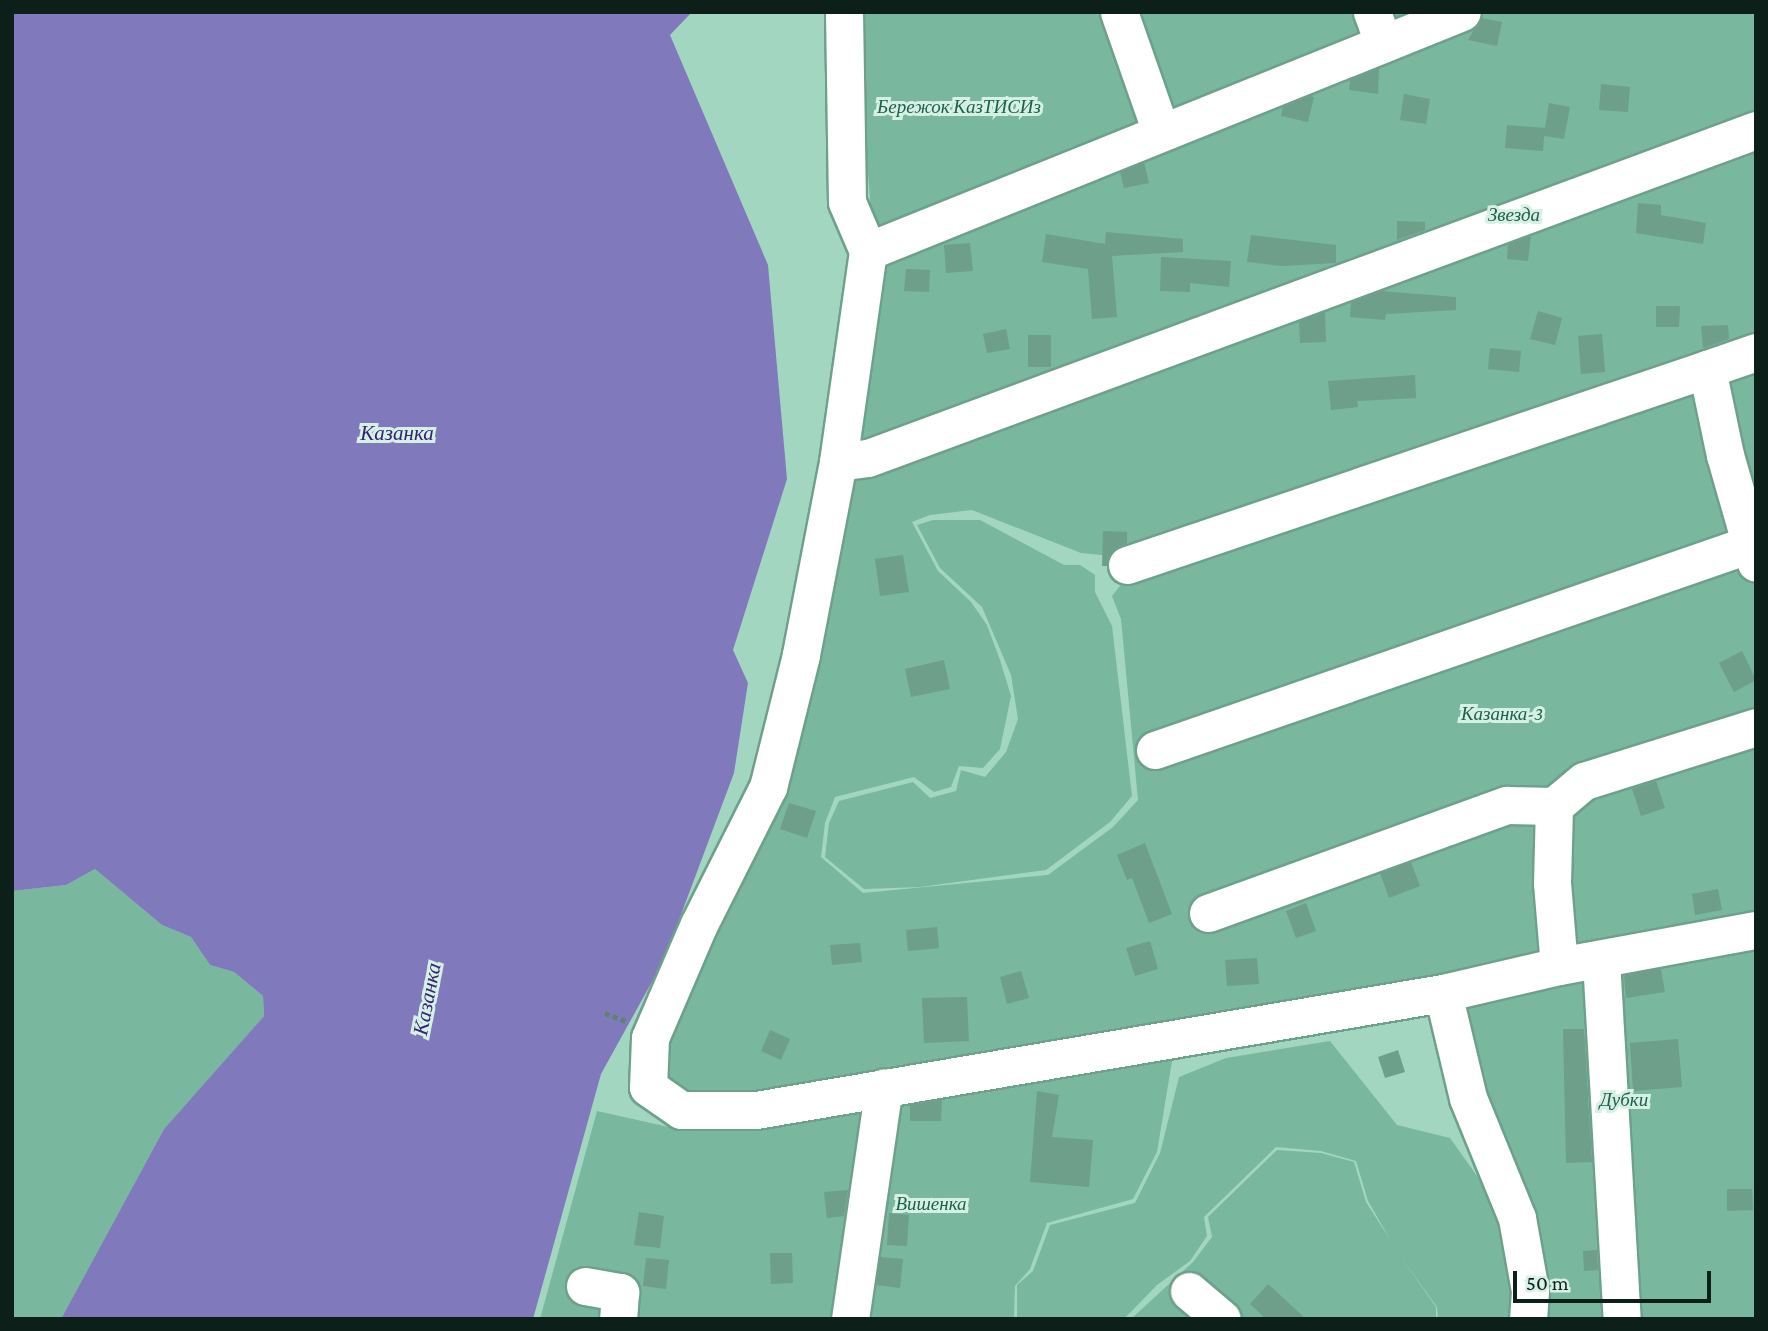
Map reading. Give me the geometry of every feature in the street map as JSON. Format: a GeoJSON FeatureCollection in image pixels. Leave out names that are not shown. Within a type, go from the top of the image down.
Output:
{"type":"FeatureCollection","features":[{"type":"Feature","properties":{"kind":"lane"},"geometry":{"type":"LineString","coordinates":[[844,12],[847,202],[868,251],[838,462],[802,654],[768,787],[699,924],[650,1038],[648,1087],[681,1110],[756,1110],[1443,993],[1559,966],[1756,930]]}},
{"type":"Feature","properties":{"kind":"lane"},"geometry":{"type":"LineString","coordinates":[[1119,12],[1161,132]]}},
{"type":"Feature","properties":{"kind":"lane"},"geometry":{"type":"LineString","coordinates":[[868,251],[1161,132],[1377,28],[1462,12]]}},
{"type":"Feature","properties":{"kind":"lane"},"geometry":{"type":"LineString","coordinates":[[838,462],[868,458],[1756,130]]}},
{"type":"Feature","properties":{"kind":"lane"},"geometry":{"type":"LineString","coordinates":[[1127,565],[1756,352]]}},
{"type":"Feature","properties":{"kind":"lane"},"geometry":{"type":"LineString","coordinates":[[1155,750],[1754,549],[1724,455],[1707,369]]}},
{"type":"Feature","properties":{"kind":"lane"},"geometry":{"type":"LineString","coordinates":[[1208,913],[1507,805],[1554,806],[1584,781],[1756,727]]}},
{"type":"Feature","properties":{"kind":"lane"},"geometry":{"type":"LineString","coordinates":[[1554,806],[1552,883],[1559,966]]}},
{"type":"Feature","properties":{"kind":"lane"},"geometry":{"type":"LineString","coordinates":[[1601,960],[1622,1319]]}},
{"type":"Feature","properties":{"kind":"lane"},"geometry":{"type":"LineString","coordinates":[[1443,993],[1468,1098],[1517,1219],[1530,1291],[1528,1319]]}},
{"type":"Feature","properties":{"kind":"lane"},"geometry":{"type":"LineString","coordinates":[[850,1319],[884,1087]]}},
{"type":"Feature","properties":{"kind":"lane"},"geometry":{"type":"LineString","coordinates":[[585,1286],[620,1292],[618,1319]]}},
{"type":"Feature","properties":{"kind":"lane"},"geometry":{"type":"LineString","coordinates":[[1189,1291],[1222,1319]]}},
{"type":"Feature","properties":{"kind":"path"},"geometry":{"type":"LineString","coordinates":[[605,1013],[636,1025]]}},
{"type":"Feature","properties":{"kind":"green space","name":"Бережок КазТИСИз"},"geometry":{"type":"Polygon","coordinates":[[[857,12],[1444,12],[902,232],[872,229],[857,12]]]}},
{"type":"Feature","properties":{"kind":"green space"},"geometry":{"type":"Polygon","coordinates":[[[1480,12],[1756,12],[1756,344],[1133,558],[1081,553],[972,510],[930,515],[912,522],[938,571],[971,602],[987,625],[1011,696],[1000,749],[983,768],[959,766],[951,787],[934,792],[914,777],[835,797],[825,823],[821,857],[863,893],[1048,875],[1113,827],[1138,800],[1121,619],[1112,596],[1132,571],[1756,359],[1756,927],[1217,1022],[705,1099],[667,1087],[660,1049],[731,882],[876,255],[1480,12]]]}},
{"type":"Feature","properties":{"kind":"green space"},"geometry":{"type":"Polygon","coordinates":[[[933,520],[980,520],[1064,565],[1080,565],[1095,575],[1095,592],[1112,626],[1132,796],[1110,822],[1046,870],[920,887],[864,889],[825,857],[829,823],[839,801],[913,782],[930,798],[956,791],[961,770],[985,777],[1006,752],[1018,719],[1011,675],[982,607],[940,568],[917,525],[933,520]]]}},
{"type":"Feature","properties":{"kind":"green space"},"geometry":{"type":"Polygon","coordinates":[[[95,869],[162,925],[191,937],[210,965],[234,972],[263,996],[264,1016],[164,1129],[61,1319],[12,1319],[12,891],[66,885],[95,869]]]}},
{"type":"Feature","properties":{"kind":"green space","name":"Дубки"},"geometry":{"type":"Polygon","coordinates":[[[1756,938],[1756,1319],[1537,1319],[1460,1030],[1476,992],[1756,938]]]}},
{"type":"Feature","properties":{"kind":"green space"},"geometry":{"type":"Polygon","coordinates":[[[1330,1041],[1397,1125],[1450,1138],[1482,1183],[1504,1230],[1517,1319],[1438,1319],[1437,1307],[1400,1256],[1436,1307],[1436,1319],[1131,1319],[1193,1262],[1212,1237],[1208,1217],[1277,1150],[1321,1153],[1354,1162],[1366,1202],[1391,1241],[1368,1201],[1356,1161],[1321,1151],[1276,1147],[1204,1217],[1207,1236],[1190,1261],[1157,1285],[1124,1319],[1017,1319],[1017,1285],[1033,1271],[1050,1225],[1135,1203],[1160,1153],[1179,1077],[1226,1058],[1330,1041]]]}},
{"type":"Feature","properties":{"kind":"green space","name":"Вишенка"},"geometry":{"type":"Polygon","coordinates":[[[1175,1043],[1157,1152],[1133,1199],[1047,1223],[1030,1269],[1015,1286],[1014,1319],[540,1319],[597,1111],[682,1130],[1175,1043]]]}},
{"type":"Feature","properties":{"kind":"water","name":"Казанка"},"geometry":{"type":"Polygon","coordinates":[[[12,12],[692,12],[670,35],[768,265],[787,479],[733,650],[748,683],[734,773],[664,960],[601,1074],[533,1319],[61,1319],[164,1129],[264,1016],[263,996],[234,972],[210,965],[191,937],[162,925],[95,869],[66,885],[12,891],[12,12]]]}},
{"type":"Feature","properties":{"kind":"building"},"geometry":{"type":"Polygon","coordinates":[[[1481,18],[1502,22],[1497,46],[1468,40],[1481,18]]]}},
{"type":"Feature","properties":{"kind":"building"},"geometry":{"type":"Polygon","coordinates":[[[1379,68],[1378,94],[1349,90],[1350,80],[1379,68]]]}},
{"type":"Feature","properties":{"kind":"building"},"geometry":{"type":"Polygon","coordinates":[[[1601,84],[1630,87],[1628,112],[1599,110],[1601,84]]]}},
{"type":"Feature","properties":{"kind":"building"},"geometry":{"type":"Polygon","coordinates":[[[1404,94],[1430,99],[1426,124],[1400,120],[1404,94]]]}},
{"type":"Feature","properties":{"kind":"building"},"geometry":{"type":"Polygon","coordinates":[[[1309,96],[1314,97],[1308,122],[1281,116],[1283,107],[1309,96]]]}},
{"type":"Feature","properties":{"kind":"building"},"geometry":{"type":"Polygon","coordinates":[[[1549,103],[1570,107],[1564,139],[1544,136],[1543,151],[1505,148],[1507,125],[1545,128],[1549,103]]]}},
{"type":"Feature","properties":{"kind":"building"},"geometry":{"type":"Polygon","coordinates":[[[1144,162],[1149,183],[1124,188],[1120,172],[1144,162]]]}},
{"type":"Feature","properties":{"kind":"building"},"geometry":{"type":"Polygon","coordinates":[[[1638,203],[1661,205],[1661,215],[1706,223],[1703,244],[1636,233],[1638,203]]]}},
{"type":"Feature","properties":{"kind":"building"},"geometry":{"type":"Polygon","coordinates":[[[1397,221],[1425,222],[1425,230],[1397,240],[1397,221]]]}},
{"type":"Feature","properties":{"kind":"building"},"geometry":{"type":"Polygon","coordinates":[[[1106,232],[1183,239],[1183,252],[1112,256],[1117,317],[1092,319],[1088,269],[1042,262],[1046,234],[1105,244],[1106,232]]]}},
{"type":"Feature","properties":{"kind":"building"},"geometry":{"type":"Polygon","coordinates":[[[1251,235],[1336,245],[1336,263],[1282,266],[1247,262],[1251,235]]]}},
{"type":"Feature","properties":{"kind":"building"},"geometry":{"type":"Polygon","coordinates":[[[1531,235],[1528,261],[1507,259],[1508,244],[1531,235]]]}},
{"type":"Feature","properties":{"kind":"building"},"geometry":{"type":"Polygon","coordinates":[[[970,243],[973,271],[946,273],[944,245],[970,243]]]}},
{"type":"Feature","properties":{"kind":"building"},"geometry":{"type":"Polygon","coordinates":[[[1161,257],[1231,261],[1229,287],[1190,283],[1190,292],[1160,291],[1161,257]]]}},
{"type":"Feature","properties":{"kind":"building"},"geometry":{"type":"Polygon","coordinates":[[[906,269],[930,270],[929,292],[904,291],[906,269]]]}},
{"type":"Feature","properties":{"kind":"building"},"geometry":{"type":"Polygon","coordinates":[[[1380,291],[1456,297],[1456,310],[1386,314],[1385,320],[1350,317],[1351,302],[1380,291]]]}},
{"type":"Feature","properties":{"kind":"building"},"geometry":{"type":"Polygon","coordinates":[[[1656,306],[1680,306],[1679,327],[1656,327],[1656,306]]]}},
{"type":"Feature","properties":{"kind":"building"},"geometry":{"type":"Polygon","coordinates":[[[1538,311],[1562,318],[1555,345],[1530,339],[1538,311]]]}},
{"type":"Feature","properties":{"kind":"building"},"geometry":{"type":"Polygon","coordinates":[[[1325,312],[1326,342],[1300,343],[1299,321],[1325,312]]]}},
{"type":"Feature","properties":{"kind":"building"},"geometry":{"type":"Polygon","coordinates":[[[1728,325],[1729,339],[1703,348],[1701,326],[1728,325]]]}},
{"type":"Feature","properties":{"kind":"building"},"geometry":{"type":"Polygon","coordinates":[[[1006,329],[1010,349],[987,353],[983,334],[1006,329]]]}},
{"type":"Feature","properties":{"kind":"building"},"geometry":{"type":"Polygon","coordinates":[[[1602,334],[1605,372],[1581,374],[1578,336],[1602,334]]]}},
{"type":"Feature","properties":{"kind":"building"},"geometry":{"type":"Polygon","coordinates":[[[1028,335],[1051,335],[1051,367],[1028,367],[1028,335]]]}},
{"type":"Feature","properties":{"kind":"building"},"geometry":{"type":"Polygon","coordinates":[[[1490,348],[1521,351],[1519,372],[1488,369],[1490,348]]]}},
{"type":"Feature","properties":{"kind":"building"},"geometry":{"type":"Polygon","coordinates":[[[1415,375],[1416,398],[1357,401],[1358,407],[1331,410],[1328,381],[1415,375]]]}},
{"type":"Feature","properties":{"kind":"building"},"geometry":{"type":"Polygon","coordinates":[[[1103,531],[1127,532],[1127,543],[1112,551],[1107,566],[1102,566],[1103,531]]]}},
{"type":"Feature","properties":{"kind":"building"},"geometry":{"type":"Polygon","coordinates":[[[903,555],[909,592],[880,596],[875,559],[903,555]]]}},
{"type":"Feature","properties":{"kind":"building"},"geometry":{"type":"Polygon","coordinates":[[[1742,651],[1756,680],[1734,692],[1719,663],[1742,651]]]}},
{"type":"Feature","properties":{"kind":"building"},"geometry":{"type":"Polygon","coordinates":[[[944,660],[950,689],[911,697],[905,669],[944,660]]]}},
{"type":"Feature","properties":{"kind":"building"},"geometry":{"type":"Polygon","coordinates":[[[1656,781],[1665,808],[1641,816],[1632,789],[1656,781]]]}},
{"type":"Feature","properties":{"kind":"building"},"geometry":{"type":"Polygon","coordinates":[[[789,803],[816,811],[807,838],[780,829],[789,803]]]}},
{"type":"Feature","properties":{"kind":"building"},"geometry":{"type":"Polygon","coordinates":[[[1145,843],[1172,914],[1149,923],[1132,878],[1127,880],[1117,855],[1145,843]]]}},
{"type":"Feature","properties":{"kind":"building"},"geometry":{"type":"Polygon","coordinates":[[[1411,862],[1420,886],[1389,898],[1380,873],[1411,862]]]}},
{"type":"Feature","properties":{"kind":"building"},"geometry":{"type":"Polygon","coordinates":[[[1718,889],[1722,910],[1695,915],[1692,894],[1718,889]]]}},
{"type":"Feature","properties":{"kind":"building"},"geometry":{"type":"Polygon","coordinates":[[[1306,903],[1316,931],[1296,938],[1286,911],[1306,903]]]}},
{"type":"Feature","properties":{"kind":"building"},"geometry":{"type":"Polygon","coordinates":[[[937,927],[939,948],[908,951],[906,930],[937,927]]]}},
{"type":"Feature","properties":{"kind":"building"},"geometry":{"type":"Polygon","coordinates":[[[1150,941],[1158,969],[1135,976],[1126,948],[1150,941]]]}},
{"type":"Feature","properties":{"kind":"building"},"geometry":{"type":"Polygon","coordinates":[[[860,943],[862,962],[832,965],[830,945],[860,943]]]}},
{"type":"Feature","properties":{"kind":"building"},"geometry":{"type":"Polygon","coordinates":[[[1257,958],[1259,984],[1227,986],[1225,960],[1257,958]]]}},
{"type":"Feature","properties":{"kind":"building"},"geometry":{"type":"Polygon","coordinates":[[[1661,969],[1665,992],[1626,998],[1624,975],[1661,969]]]}},
{"type":"Feature","properties":{"kind":"building"},"geometry":{"type":"Polygon","coordinates":[[[1021,971],[1029,998],[1007,1004],[1000,977],[1021,971]]]}},
{"type":"Feature","properties":{"kind":"building"},"geometry":{"type":"Polygon","coordinates":[[[967,997],[969,1041],[924,1043],[922,998],[967,997]]]}},
{"type":"Feature","properties":{"kind":"building"},"geometry":{"type":"Polygon","coordinates":[[[1563,1029],[1584,1029],[1592,1162],[1566,1163],[1563,1029]]]}},
{"type":"Feature","properties":{"kind":"building"},"geometry":{"type":"Polygon","coordinates":[[[770,1030],[790,1039],[781,1060],[761,1051],[770,1030]]]}},
{"type":"Feature","properties":{"kind":"building"},"geometry":{"type":"Polygon","coordinates":[[[1678,1039],[1682,1087],[1633,1091],[1630,1043],[1678,1039]]]}},
{"type":"Feature","properties":{"kind":"building"},"geometry":{"type":"Polygon","coordinates":[[[1398,1050],[1405,1072],[1385,1078],[1378,1057],[1398,1050]]]}},
{"type":"Feature","properties":{"kind":"building"},"geometry":{"type":"Polygon","coordinates":[[[1037,1091],[1059,1095],[1052,1137],[1093,1140],[1089,1187],[1030,1182],[1037,1091]]]}},
{"type":"Feature","properties":{"kind":"building"},"geometry":{"type":"Polygon","coordinates":[[[942,1100],[941,1121],[910,1121],[910,1105],[942,1100]]]}},
{"type":"Feature","properties":{"kind":"building"},"geometry":{"type":"Polygon","coordinates":[[[1727,1189],[1752,1189],[1753,1210],[1727,1211],[1727,1189]]]}},
{"type":"Feature","properties":{"kind":"building"},"geometry":{"type":"Polygon","coordinates":[[[848,1190],[844,1216],[827,1218],[824,1192],[848,1190]]]}},
{"type":"Feature","properties":{"kind":"building"},"geometry":{"type":"Polygon","coordinates":[[[639,1212],[664,1216],[660,1248],[634,1245],[639,1212]]]}},
{"type":"Feature","properties":{"kind":"building"},"geometry":{"type":"Polygon","coordinates":[[[889,1213],[909,1215],[907,1246],[887,1245],[889,1213]]]}},
{"type":"Feature","properties":{"kind":"building"},"geometry":{"type":"Polygon","coordinates":[[[1597,1250],[1598,1270],[1584,1271],[1583,1251],[1597,1250]]]}},
{"type":"Feature","properties":{"kind":"building"},"geometry":{"type":"Polygon","coordinates":[[[770,1253],[792,1253],[793,1283],[771,1284],[770,1253]]]}},
{"type":"Feature","properties":{"kind":"building"},"geometry":{"type":"Polygon","coordinates":[[[880,1257],[903,1259],[900,1288],[876,1285],[880,1257]]]}},
{"type":"Feature","properties":{"kind":"building"},"geometry":{"type":"Polygon","coordinates":[[[646,1258],[669,1260],[666,1289],[643,1286],[646,1258]]]}},
{"type":"Feature","properties":{"kind":"building"},"geometry":{"type":"Polygon","coordinates":[[[1268,1284],[1306,1319],[1266,1319],[1250,1304],[1268,1284]]]}},
{"type":"Feature","properties":{"kind":"park label","name":"Звезда"},"geometry":{"type":"Point","coordinates":[1514,215]}},
{"type":"Feature","properties":{"kind":"park label","name":"Казанка-3"},"geometry":{"type":"Point","coordinates":[1502,714]}}]}
